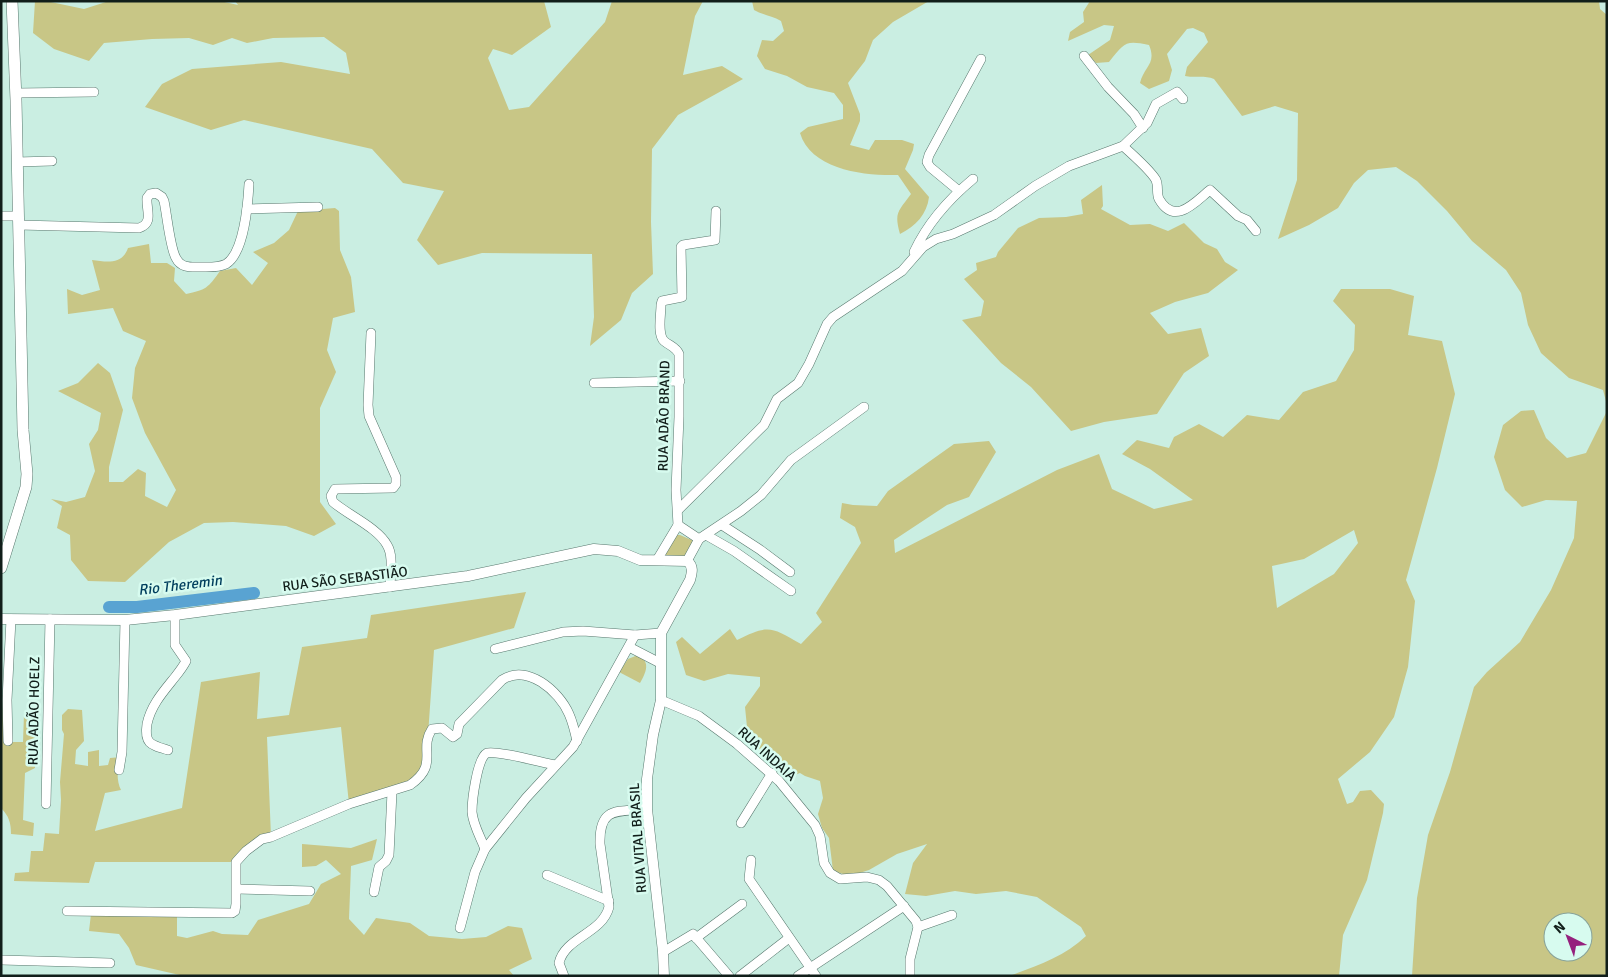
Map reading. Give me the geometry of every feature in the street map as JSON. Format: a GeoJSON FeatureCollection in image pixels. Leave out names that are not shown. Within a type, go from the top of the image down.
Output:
{"type":"FeatureCollection","features":[{"type":"Feature","properties":{"kind":"main road"},"geometry":{"type":"LineString","coordinates":[[1,568],[20,507],[27,474],[22,430],[16,93],[12,1]]}},
{"type":"Feature","properties":{"kind":"street"},"geometry":{"type":"LineString","coordinates":[[1084,56],[1108,87],[1134,114],[1143,128]]}},
{"type":"Feature","properties":{"kind":"street"},"geometry":{"type":"LineString","coordinates":[[959,191],[930,167],[928,162],[929,155],[981,59]]}},
{"type":"Feature","properties":{"kind":"street"},"geometry":{"type":"LineString","coordinates":[[16,93],[94,92]]}},
{"type":"Feature","properties":{"kind":"street"},"geometry":{"type":"LineString","coordinates":[[678,510],[764,425],[777,399],[798,383],[827,324],[833,317],[902,271],[923,247],[936,239],[953,234],[994,215],[1035,186],[1069,166],[1124,146],[1143,128],[1156,104],[1178,92],[1183,99]]}},
{"type":"Feature","properties":{"kind":"street"},"geometry":{"type":"LineString","coordinates":[[1124,146],[1155,179],[1159,199],[1170,210],[1180,212],[1187,210],[1210,190],[1238,216],[1247,220],[1256,231]]}},
{"type":"Feature","properties":{"kind":"street"},"geometry":{"type":"LineString","coordinates":[[17,162],[52,161]]}},
{"type":"Feature","properties":{"kind":"street"},"geometry":{"type":"LineString","coordinates":[[910,262],[930,226],[959,191],[973,179]]}},
{"type":"Feature","properties":{"kind":"street"},"geometry":{"type":"LineString","coordinates":[[1,216],[18,220],[139,228],[147,223],[147,198],[150,194],[156,193],[164,201],[174,252],[178,261],[188,268],[214,267],[230,261],[234,254],[248,210],[249,184]]}},
{"type":"Feature","properties":{"kind":"street"},"geometry":{"type":"LineString","coordinates":[[248,210],[318,208]]}},
{"type":"Feature","properties":{"kind":"street","name":"RUA ADÃO BRAND"},"geometry":{"type":"LineString","coordinates":[[678,525],[676,490],[680,381],[678,351],[664,341],[660,335],[661,305],[662,301],[666,299],[682,298],[681,247],[715,240],[716,211]]}},
{"type":"Feature","properties":{"kind":"street"},"geometry":{"type":"LineString","coordinates":[[371,333],[368,410],[371,422],[396,477],[396,484],[393,488],[335,490],[331,496],[333,502],[376,531],[388,546],[390,587]]}},
{"type":"Feature","properties":{"kind":"street"},"geometry":{"type":"LineString","coordinates":[[594,383],[680,381]]}},
{"type":"Feature","properties":{"kind":"street"},"geometry":{"type":"LineString","coordinates":[[495,649],[563,632],[582,631],[635,635],[661,633],[690,580],[693,572],[692,567],[687,561],[703,537],[761,495],[791,460],[864,408]]}},
{"type":"Feature","properties":{"kind":"street"},"geometry":{"type":"LineString","coordinates":[[657,560],[678,525],[734,550],[790,591]]}},
{"type":"Feature","properties":{"kind":"street"},"geometry":{"type":"LineString","coordinates":[[722,525],[760,549],[790,572]]}},
{"type":"Feature","properties":{"kind":"street","name":"RUA SÃO SEBASTIÃO"},"geometry":{"type":"LineString","coordinates":[[6,619],[125,620],[175,615],[468,576],[594,549],[618,551],[640,560],[687,561]]}},
{"type":"Feature","properties":{"kind":"street"},"geometry":{"type":"LineString","coordinates":[[168,750],[150,743],[146,739],[146,732],[149,714],[153,706],[186,661],[176,645],[175,615]]}},
{"type":"Feature","properties":{"kind":"street"},"geometry":{"type":"LineString","coordinates":[[6,619],[8,741]]}},
{"type":"Feature","properties":{"kind":"street","name":"RUA ADÃO HOELZ"},"geometry":{"type":"LineString","coordinates":[[46,804],[50,619]]}},
{"type":"Feature","properties":{"kind":"street"},"geometry":{"type":"LineString","coordinates":[[119,770],[122,752],[125,620]]}},
{"type":"Feature","properties":{"kind":"street","name":"RUA VITAL BRASIL"},"geometry":{"type":"LineString","coordinates":[[661,633],[661,700],[648,764],[647,810],[664,976]]}},
{"type":"Feature","properties":{"kind":"street"},"geometry":{"type":"LineString","coordinates":[[460,928],[475,872],[485,849],[526,798],[577,741],[635,635]]}},
{"type":"Feature","properties":{"kind":"street"},"geometry":{"type":"LineString","coordinates":[[629,647],[660,663]]}},
{"type":"Feature","properties":{"kind":"street"},"geometry":{"type":"LineString","coordinates":[[67,911],[229,914],[236,911],[236,862],[262,839],[349,804],[410,785],[424,773],[427,766],[428,735],[432,729],[442,728],[453,737],[457,734],[459,724],[509,675],[524,675],[536,679],[546,686],[562,702],[569,713],[577,741]]}},
{"type":"Feature","properties":{"kind":"street","name":"RUA INDAIA"},"geometry":{"type":"LineString","coordinates":[[661,700],[700,716],[772,773],[798,802],[815,826],[820,836],[824,863],[830,873],[840,879],[867,877],[879,880],[887,886],[904,906],[916,921],[918,927]]}},
{"type":"Feature","properties":{"kind":"street"},"geometry":{"type":"LineString","coordinates":[[485,849],[472,812],[478,770],[484,755],[489,752],[556,765]]}},
{"type":"Feature","properties":{"kind":"street"},"geometry":{"type":"LineString","coordinates":[[741,823],[772,773]]}},
{"type":"Feature","properties":{"kind":"street"},"geometry":{"type":"LineString","coordinates":[[374,892],[379,867],[386,861],[389,855],[392,792]]}},
{"type":"Feature","properties":{"kind":"street"},"geometry":{"type":"LineString","coordinates":[[564,976],[558,963],[565,950],[600,924],[608,913],[609,901],[600,844],[600,834],[605,818],[612,812],[647,810]]}},
{"type":"Feature","properties":{"kind":"street"},"geometry":{"type":"LineString","coordinates":[[751,860],[749,879],[816,976]]}},
{"type":"Feature","properties":{"kind":"street"},"geometry":{"type":"LineString","coordinates":[[547,875],[609,901]]}},
{"type":"Feature","properties":{"kind":"street"},"geometry":{"type":"LineString","coordinates":[[237,889],[310,891]]}},
{"type":"Feature","properties":{"kind":"street"},"geometry":{"type":"LineString","coordinates":[[663,952],[694,936],[742,904]]}},
{"type":"Feature","properties":{"kind":"street"},"geometry":{"type":"LineString","coordinates":[[798,976],[904,906]]}},
{"type":"Feature","properties":{"kind":"street"},"geometry":{"type":"LineString","coordinates":[[910,976],[910,958],[918,927],[952,915]]}},
{"type":"Feature","properties":{"kind":"street"},"geometry":{"type":"LineString","coordinates":[[694,936],[729,976]]}},
{"type":"Feature","properties":{"kind":"street"},"geometry":{"type":"LineString","coordinates":[[740,976],[790,938]]}},
{"type":"Feature","properties":{"kind":"street"},"geometry":{"type":"LineString","coordinates":[[1,960],[110,963]]}},
{"type":"Feature","properties":{"kind":"shaded area"},"geometry":{"type":"Polygon","coordinates":[[[35,1],[46,1],[84,9],[109,1],[220,1],[238,5],[235,1],[544,1],[551,27],[512,55],[493,49],[488,58],[509,110],[529,107],[605,22],[612,1],[703,1],[695,16],[683,75],[722,66],[743,79],[678,115],[652,149],[651,222],[653,274],[632,293],[621,320],[590,346],[594,317],[592,254],[482,253],[438,265],[417,240],[444,191],[403,183],[372,149],[244,120],[211,130],[145,107],[162,84],[192,69],[281,62],[350,74],[346,53],[324,37],[273,38],[247,43],[232,38],[213,45],[189,38],[104,43],[89,61],[54,49],[33,33],[35,1]]]}},
{"type":"Feature","properties":{"kind":"shaded area"},"geometry":{"type":"Polygon","coordinates":[[[752,1],[929,1],[893,22],[873,40],[865,61],[848,83],[860,114],[860,121],[850,145],[869,150],[875,140],[902,140],[914,144],[905,169],[929,197],[926,209],[920,219],[911,227],[900,234],[897,221],[898,212],[911,194],[898,175],[870,174],[841,168],[827,163],[815,155],[806,145],[800,133],[808,127],[843,119],[843,105],[834,93],[807,87],[787,76],[765,69],[757,56],[762,40],[773,41],[784,31],[781,21],[754,10],[752,1]]]}},
{"type":"Feature","properties":{"kind":"shaded area"},"geometry":{"type":"Polygon","coordinates":[[[1090,1],[1599,1],[1600,9],[1607,15],[1607,405],[1603,390],[1569,378],[1541,353],[1528,325],[1521,293],[1506,270],[1472,241],[1447,211],[1417,181],[1396,167],[1368,170],[1354,183],[1338,208],[1309,225],[1278,239],[1297,180],[1298,113],[1275,106],[1242,116],[1214,79],[1185,76],[1187,67],[1208,42],[1204,33],[1193,28],[1187,29],[1167,54],[1172,70],[1169,81],[1149,89],[1140,83],[1152,57],[1149,45],[1126,44],[1109,62],[1096,63],[1088,55],[1110,40],[1114,26],[1104,25],[1068,41],[1070,32],[1084,22],[1083,12],[1090,1]]]}},
{"type":"Feature","properties":{"kind":"shaded area"},"geometry":{"type":"Polygon","coordinates":[[[1102,185],[1103,206],[1101,209],[1130,225],[1150,224],[1168,231],[1184,223],[1204,243],[1217,249],[1225,262],[1238,270],[1208,293],[1175,302],[1150,313],[1168,334],[1201,328],[1209,356],[1184,373],[1157,414],[1104,422],[1071,431],[1031,387],[1001,363],[962,320],[981,316],[984,301],[964,279],[977,270],[976,263],[996,257],[1018,228],[1039,218],[1083,214],[1081,200],[1102,185]]]}},
{"type":"Feature","properties":{"kind":"shaded area"},"geometry":{"type":"Polygon","coordinates":[[[335,208],[339,211],[340,250],[351,277],[355,312],[333,318],[327,350],[336,372],[320,408],[320,502],[336,524],[314,536],[286,526],[233,522],[204,523],[169,542],[125,582],[88,581],[71,560],[70,535],[57,528],[62,506],[51,499],[66,502],[85,497],[95,471],[89,444],[98,430],[101,413],[58,391],[78,383],[98,363],[110,373],[123,410],[109,467],[109,482],[123,482],[138,469],[146,473],[145,496],[167,507],[176,490],[145,433],[132,398],[135,368],[146,341],[123,331],[113,308],[68,314],[67,289],[82,295],[100,290],[92,260],[118,260],[128,248],[149,244],[151,263],[167,263],[175,268],[174,281],[186,294],[206,287],[220,271],[236,268],[252,285],[268,263],[253,252],[274,243],[289,230],[298,211],[335,208]]]}},
{"type":"Feature","properties":{"kind":"shaded area"},"geometry":{"type":"Polygon","coordinates":[[[1341,289],[1390,289],[1414,296],[1408,335],[1442,341],[1455,394],[1406,580],[1415,601],[1408,667],[1394,717],[1370,752],[1338,779],[1347,804],[1353,802],[1360,791],[1371,790],[1384,804],[1367,880],[1343,935],[1339,976],[1009,976],[1068,950],[1086,936],[1081,927],[1037,897],[1006,891],[976,894],[955,891],[926,896],[905,894],[913,863],[927,844],[897,854],[869,870],[850,876],[833,871],[829,838],[822,828],[818,814],[823,798],[820,781],[800,773],[792,776],[769,747],[755,750],[747,727],[745,707],[760,686],[760,677],[728,674],[704,681],[686,675],[676,642],[682,637],[700,654],[730,629],[737,640],[756,631],[770,630],[783,634],[801,644],[822,622],[816,613],[861,543],[855,527],[840,518],[842,503],[877,506],[888,491],[954,444],[989,441],[996,452],[969,497],[947,505],[894,540],[895,553],[1057,470],[1099,454],[1112,489],[1154,509],[1193,500],[1150,469],[1122,454],[1137,440],[1169,448],[1174,437],[1199,424],[1223,437],[1247,415],[1279,420],[1303,392],[1336,381],[1354,350],[1355,325],[1333,301],[1341,289]],[[1354,530],[1304,559],[1272,566],[1277,608],[1334,574],[1358,543],[1354,530]]]}},
{"type":"Feature","properties":{"kind":"shaded area"},"geometry":{"type":"Polygon","coordinates":[[[1534,410],[1546,438],[1567,458],[1586,453],[1607,411],[1607,976],[1412,976],[1417,898],[1428,835],[1450,772],[1474,687],[1487,672],[1520,642],[1551,590],[1574,538],[1577,501],[1546,500],[1522,507],[1505,490],[1494,457],[1503,425],[1521,411],[1534,410]]]}},
{"type":"Feature","properties":{"kind":"shaded area"},"geometry":{"type":"Polygon","coordinates":[[[676,535],[694,541],[685,556],[667,556],[665,554],[676,535]]]}},
{"type":"Feature","properties":{"kind":"shaded area"},"geometry":{"type":"Polygon","coordinates":[[[526,592],[514,628],[434,650],[428,735],[419,779],[349,804],[341,727],[267,737],[271,837],[236,862],[95,862],[89,883],[14,881],[15,873],[29,872],[31,851],[43,851],[45,833],[59,834],[60,782],[64,734],[62,730],[62,715],[68,709],[82,710],[84,741],[76,750],[75,764],[88,766],[88,752],[99,750],[99,766],[108,765],[110,758],[121,757],[118,782],[121,790],[105,793],[95,831],[182,808],[201,682],[260,672],[257,719],[289,715],[302,647],[367,638],[371,615],[526,592]]]}},
{"type":"Feature","properties":{"kind":"shaded area"},"geometry":{"type":"Polygon","coordinates":[[[638,655],[646,664],[640,683],[619,672],[628,659],[638,655]]]}},
{"type":"Feature","properties":{"kind":"shaded area"},"geometry":{"type":"Polygon","coordinates":[[[1,695],[6,695],[7,742],[23,742],[24,714],[36,714],[35,768],[25,773],[23,820],[34,823],[33,836],[11,834],[9,820],[1,808],[1,695]]]}},
{"type":"Feature","properties":{"kind":"shaded area"},"geometry":{"type":"Polygon","coordinates":[[[377,839],[372,860],[351,866],[349,919],[364,935],[376,918],[410,923],[429,936],[462,939],[486,937],[508,926],[522,928],[532,959],[509,970],[514,976],[184,976],[136,965],[129,948],[119,934],[89,931],[91,914],[177,917],[177,936],[187,938],[213,931],[222,934],[248,935],[258,920],[309,904],[321,884],[341,874],[326,860],[316,866],[302,867],[302,844],[351,848],[377,839]]]}},
{"type":"Feature","properties":{"kind":"waterway","name":"Rio Theremin"},"geometry":{"type":"LineString","coordinates":[[109,607],[137,607],[254,593]]}}]}
